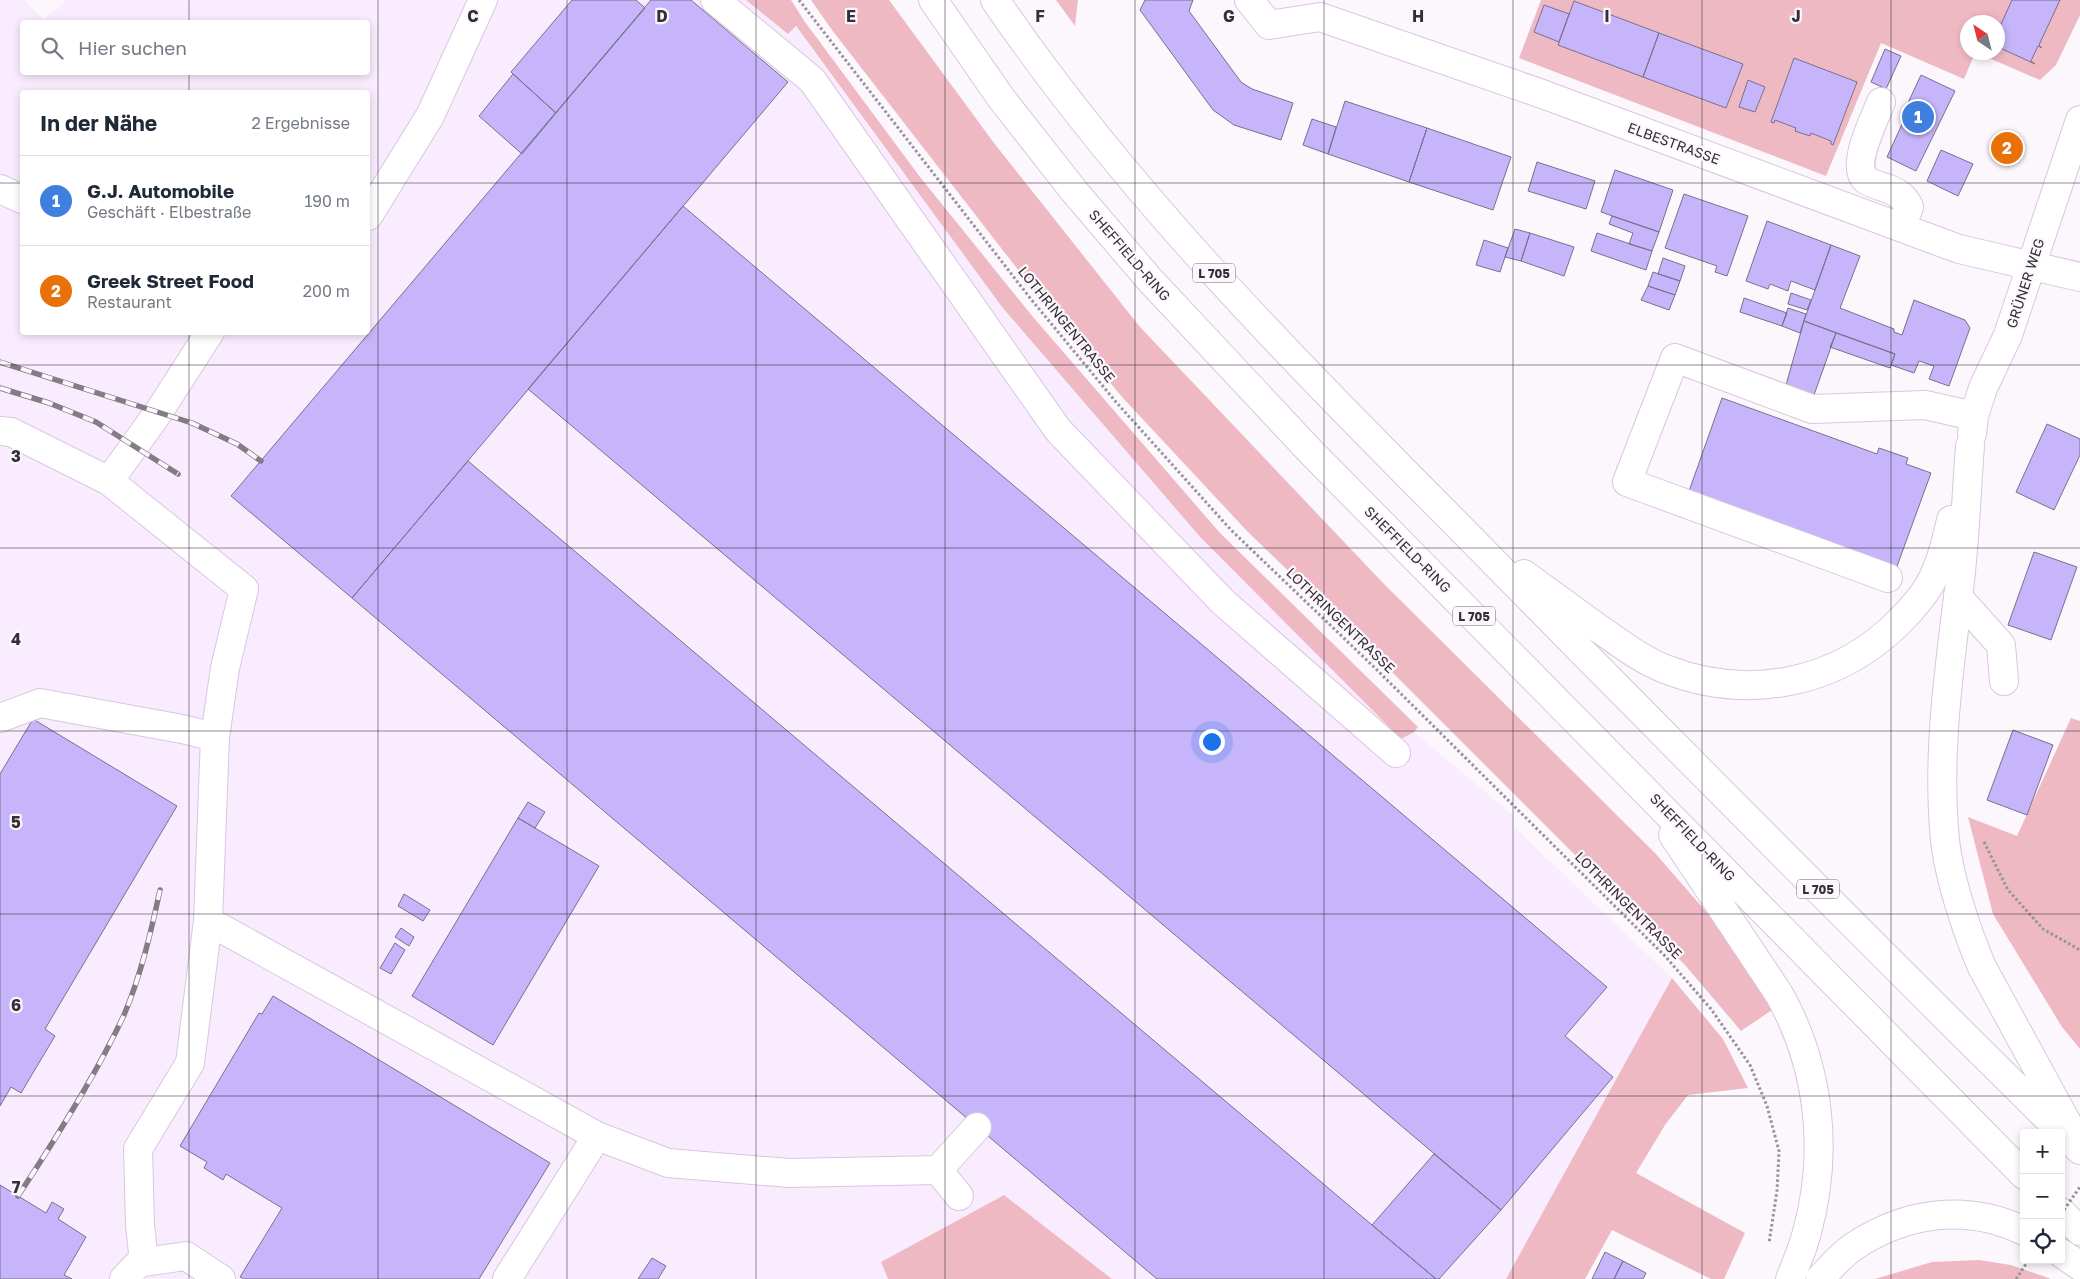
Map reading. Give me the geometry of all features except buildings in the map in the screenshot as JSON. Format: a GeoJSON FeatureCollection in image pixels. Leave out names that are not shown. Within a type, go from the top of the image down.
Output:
{"type":"FeatureCollection","features":[{"type":"Feature","properties":{"kind":"main road"},"geometry":{"type":"LineString","coordinates":[[370,213],[430,116],[483,0]]}},
{"type":"Feature","properties":{"kind":"main road"},"geometry":{"type":"LineString","coordinates":[[715,0],[812,80],[1058,430],[1223,602],[1396,752]]}},
{"type":"Feature","properties":{"kind":"main road","name":"SHEFFIELD-RING"},"geometry":{"type":"LineString","coordinates":[[933,0],[1001,98],[1074,191],[1150,280],[1311,452],[2023,1174]]}},
{"type":"Feature","properties":{"kind":"main road","name":"L 705"},"geometry":{"type":"LineString","coordinates":[[995,0],[1071,104],[1150,200],[1238,300],[1653,724],[2080,1150]]}},
{"type":"Feature","properties":{"kind":"main road","name":"ELBESTRASSE"},"geometry":{"type":"LineString","coordinates":[[1249,0],[1269,25],[1320,17],[1545,95],[1959,249],[2080,277]]}},
{"type":"Feature","properties":{"kind":"main road"},"geometry":{"type":"LineString","coordinates":[[1881,102],[1861,156],[1861,172],[1866,180],[1895,192],[1906,199],[1909,207],[1902,227]]}},
{"type":"Feature","properties":{"kind":"main road","name":"GRÜNER WEG"},"geometry":{"type":"LineString","coordinates":[[1970,446],[1974,416],[1983,388],[2008,335],[2080,120]]}},
{"type":"Feature","properties":{"kind":"main road"},"geometry":{"type":"LineString","coordinates":[[0,189],[20,198]]}},
{"type":"Feature","properties":{"kind":"main road"},"geometry":{"type":"LineString","coordinates":[[109,481],[158,413],[208,335]]}},
{"type":"Feature","properties":{"kind":"main road"},"geometry":{"type":"LineString","coordinates":[[1888,578],[1627,482],[1675,358],[1812,409],[1925,406],[1974,416]]}},
{"type":"Feature","properties":{"kind":"main road"},"geometry":{"type":"LineString","coordinates":[[0,431],[11,432],[109,481],[244,589],[225,668],[215,736],[208,921],[190,1063],[138,1148],[140,1225],[134,1271],[187,1267],[221,1279]]}},
{"type":"Feature","properties":{"kind":"main road"},"geometry":{"type":"LineString","coordinates":[[1970,446],[1958,597],[1949,662],[1944,738],[1943,808],[1945,842],[1971,942],[1982,967],[2080,1146]]}},
{"type":"Feature","properties":{"kind":"main road","name":"L 705"},"geometry":{"type":"LineString","coordinates":[[1458,526],[1639,657],[1665,669],[1720,685],[1777,684],[1834,668],[1884,637],[1913,608],[1929,586],[1941,559],[1970,446]]}},
{"type":"Feature","properties":{"kind":"main road"},"geometry":{"type":"LineString","coordinates":[[1958,597],[2001,644],[2004,681]]}},
{"type":"Feature","properties":{"kind":"main road"},"geometry":{"type":"LineString","coordinates":[[0,718],[40,703],[215,736]]}},
{"type":"Feature","properties":{"kind":"main road","name":"L 705"},"geometry":{"type":"LineString","coordinates":[[1636,780],[1779,994],[1793,1018],[1802,1044],[1815,1097],[1819,1150],[1818,1178],[1807,1234],[1790,1279]]}},
{"type":"Feature","properties":{"kind":"main road"},"geometry":{"type":"LineString","coordinates":[[208,921],[597,1136],[668,1163],[789,1172],[938,1170],[977,1127]]}},
{"type":"Feature","properties":{"kind":"main road"},"geometry":{"type":"LineString","coordinates":[[507,1279],[597,1136]]}},
{"type":"Feature","properties":{"kind":"main road"},"geometry":{"type":"LineString","coordinates":[[938,1170],[960,1196]]}},
{"type":"Feature","properties":{"kind":"main road"},"geometry":{"type":"LineString","coordinates":[[1820,1279],[1852,1248],[1877,1233],[1905,1222],[1935,1215],[1965,1213],[1995,1220],[2020,1229]]}},
{"type":"Feature","properties":{"kind":"main road"},"geometry":{"type":"LineString","coordinates":[[2065,1217],[2080,1231]]}},
{"type":"Feature","properties":{"kind":"main road"},"geometry":{"type":"LineString","coordinates":[[2065,1256],[2080,1266]]}},
{"type":"Feature","properties":{"kind":"path","name":"LOTHRINGENTRASSE"},"geometry":{"type":"LineString","coordinates":[[799,0],[1030,298],[1116,402],[1231,530],[1374,666],[1665,956],[1711,1009],[1750,1065],[1767,1106],[1779,1151],[1777,1191],[1768,1249]]}},
{"type":"Feature","properties":{"kind":"path"},"geometry":{"type":"LineString","coordinates":[[1984,842],[2008,890],[2043,929],[2080,950]]}},
{"type":"Feature","properties":{"kind":"path"},"geometry":{"type":"LineString","coordinates":[[2065,1207],[2080,1186]]}},
{"type":"Feature","properties":{"kind":"path"},"geometry":{"type":"LineString","coordinates":[[2016,1279],[2026,1264]]}},
{"type":"Feature","properties":{"kind":"shaded area"},"geometry":{"type":"Polygon","coordinates":[[[0,0],[24,0],[44,20],[66,0],[780,0],[795,26],[1002,307],[1201,538],[1401,739],[1414,732],[1514,816],[1511,824],[1672,978],[1506,1279],[1112,1279],[1003,1195],[881,1262],[888,1279],[0,1279],[0,0]]]}},
{"type":"Feature","properties":{"kind":"shaded area"},"geometry":{"type":"Polygon","coordinates":[[[746,0],[791,0],[805,22],[920,177],[1033,317],[1220,533],[1418,727],[1414,732],[1401,739],[1201,538],[1002,307],[796,26],[788,34],[746,0]]]}},
{"type":"Feature","properties":{"kind":"shaded area"},"geometry":{"type":"Polygon","coordinates":[[[811,0],[889,0],[994,143],[1140,327],[1383,583],[1655,853],[1716,923],[1772,1010],[1741,1031],[1685,965],[1380,660],[1247,531],[1122,397],[1036,293],[832,30],[811,0]]]}},
{"type":"Feature","properties":{"kind":"shaded area"},"geometry":{"type":"Polygon","coordinates":[[[1056,0],[1078,0],[1075,26],[1056,0]]]}},
{"type":"Feature","properties":{"kind":"shaded area"},"geometry":{"type":"Polygon","coordinates":[[[1541,0],[2080,0],[2080,15],[2056,65],[2040,80],[1993,60],[2005,60],[2005,15],[1960,15],[1960,60],[1972,60],[1964,79],[1881,43],[1826,176],[1519,58],[1541,0]]]}},
{"type":"Feature","properties":{"kind":"shaded area"},"geometry":{"type":"Polygon","coordinates":[[[2071,718],[2080,721],[2080,1049],[2062,1027],[1993,914],[1968,817],[2017,836],[2071,718]]]}},
{"type":"Feature","properties":{"kind":"shaded area"},"geometry":{"type":"Polygon","coordinates":[[[1672,978],[1723,1039],[1748,1088],[1688,1095],[1665,1125],[1636,1173],[1745,1233],[1724,1279],[1711,1279],[1612,1230],[1585,1279],[1506,1279],[1672,978]]]}},
{"type":"Feature","properties":{"kind":"shaded area"},"geometry":{"type":"Polygon","coordinates":[[[1004,1195],[1112,1279],[888,1279],[881,1262],[1004,1195]]]}},
{"type":"Feature","properties":{"kind":"shaded area"},"geometry":{"type":"Polygon","coordinates":[[[1979,1260],[2011,1265],[2051,1279],[1875,1279],[1932,1262],[1979,1260]]]}},
{"type":"Feature","properties":{"kind":"railway"},"geometry":{"type":"LineString","coordinates":[[0,362],[192,423],[237,444],[261,461]]}},
{"type":"Feature","properties":{"kind":"railway"},"geometry":{"type":"LineString","coordinates":[[0,388],[49,403],[96,422],[178,474]]}},
{"type":"Feature","properties":{"kind":"railway"},"geometry":{"type":"LineString","coordinates":[[18,1196],[101,1061],[124,1015],[140,969],[160,890]]}},
{"type":"Feature","properties":{"kind":"place","name":"G.J. Automobile"},"geometry":{"type":"Point","coordinates":[1918,117]}},
{"type":"Feature","properties":{"kind":"place","name":"Greek Street Food"},"geometry":{"type":"Point","coordinates":[2007,148]}}]}
